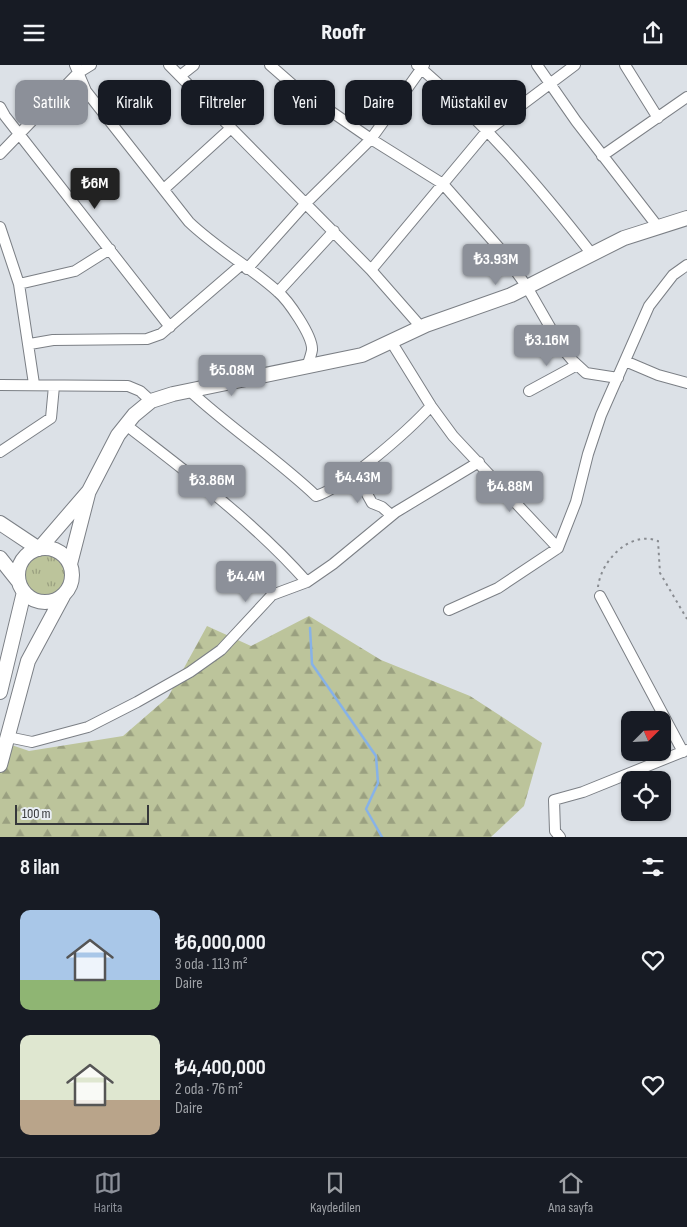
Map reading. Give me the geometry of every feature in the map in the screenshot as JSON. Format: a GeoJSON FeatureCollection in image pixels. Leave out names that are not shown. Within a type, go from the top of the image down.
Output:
{"type":"FeatureCollection","features":[{"type":"Feature","properties":{"kind":"street"},"geometry":{"type":"LineString","coordinates":[[0,154],[77,69],[91,65]]}},
{"type":"Feature","properties":{"kind":"street"},"geometry":{"type":"LineString","coordinates":[[169,65],[334,231],[421,327]]}},
{"type":"Feature","properties":{"kind":"street"},"geometry":{"type":"LineString","coordinates":[[180,76],[194,65]]}},
{"type":"Feature","properties":{"kind":"street"},"geometry":{"type":"LineString","coordinates":[[270,65],[294,87],[443,184],[501,250],[527,287],[562,348],[577,365],[586,373],[618,377]]}},
{"type":"Feature","properties":{"kind":"street"},"geometry":{"type":"LineString","coordinates":[[537,65],[602,156],[658,227]]}},
{"type":"Feature","properties":{"kind":"street"},"geometry":{"type":"LineString","coordinates":[[371,270],[488,131],[575,65]]}},
{"type":"Feature","properties":{"kind":"street"},"geometry":{"type":"LineString","coordinates":[[625,65],[658,117]]}},
{"type":"Feature","properties":{"kind":"street"},"geometry":{"type":"LineString","coordinates":[[30,344],[53,340],[147,339],[160,334],[170,327],[244,267],[372,139],[420,66],[488,131],[552,204],[591,253]]}},
{"type":"Feature","properties":{"kind":"street"},"geometry":{"type":"LineString","coordinates":[[77,69],[86,91],[204,236],[278,292],[292,310],[312,349],[307,368]]}},
{"type":"Feature","properties":{"kind":"street"},"geometry":{"type":"LineString","coordinates":[[602,156],[687,97]]}},
{"type":"Feature","properties":{"kind":"street"},"geometry":{"type":"LineString","coordinates":[[0,107],[170,327]]}},
{"type":"Feature","properties":{"kind":"street"},"geometry":{"type":"LineString","coordinates":[[164,189],[231,128]]}},
{"type":"Feature","properties":{"kind":"street"},"geometry":{"type":"LineString","coordinates":[[0,765],[28,661],[72,581],[70,564],[89,491],[118,435],[134,415],[151,401],[362,355],[392,343],[421,327],[492,303],[624,238],[687,219]]}},
{"type":"Feature","properties":{"kind":"street"},"geometry":{"type":"LineString","coordinates":[[278,292],[334,231]]}},
{"type":"Feature","properties":{"kind":"street"},"geometry":{"type":"LineString","coordinates":[[1,234],[19,284],[30,344],[34,384]]}},
{"type":"Feature","properties":{"kind":"street"},"geometry":{"type":"LineString","coordinates":[[19,284],[75,271],[110,249]]}},
{"type":"Feature","properties":{"kind":"street"},"geometry":{"type":"LineString","coordinates":[[449,610],[498,588],[558,548],[576,502],[598,423],[649,306],[673,275],[687,265]]}},
{"type":"Feature","properties":{"kind":"street"},"geometry":{"type":"LineString","coordinates":[[392,343],[431,406],[453,435],[558,548]]}},
{"type":"Feature","properties":{"kind":"street"},"geometry":{"type":"LineString","coordinates":[[625,361],[658,375],[687,383]]}},
{"type":"Feature","properties":{"kind":"street"},"geometry":{"type":"LineString","coordinates":[[529,391],[577,365]]}},
{"type":"Feature","properties":{"kind":"street"},"geometry":{"type":"LineString","coordinates":[[0,385],[128,386],[140,391],[151,401]]}},
{"type":"Feature","properties":{"kind":"street"},"geometry":{"type":"LineString","coordinates":[[0,452],[51,418],[54,386]]}},
{"type":"Feature","properties":{"kind":"street"},"geometry":{"type":"LineString","coordinates":[[190,391],[217,416],[293,474],[316,496],[360,468],[407,430],[431,406]]}},
{"type":"Feature","properties":{"kind":"street"},"geometry":{"type":"LineString","coordinates":[[126,425],[222,499],[286,559],[306,582]]}},
{"type":"Feature","properties":{"kind":"street"},"geometry":{"type":"LineString","coordinates":[[8,737],[32,743],[88,727],[137,702],[190,671],[221,650],[272,595],[306,582],[334,564],[391,515],[479,462]]}},
{"type":"Feature","properties":{"kind":"street"},"geometry":{"type":"LineString","coordinates":[[360,468],[367,482],[367,494],[372,503],[382,507],[391,515]]}},
{"type":"Feature","properties":{"kind":"street"},"geometry":{"type":"LineString","coordinates":[[0,693],[21,587],[18,573],[24,558],[39,549],[89,491]]}},
{"type":"Feature","properties":{"kind":"street"},"geometry":{"type":"LineString","coordinates":[[0,523],[39,549],[57,551],[70,564]]}},
{"type":"Feature","properties":{"kind":"street"},"geometry":{"type":"LineString","coordinates":[[0,558],[21,587],[38,602],[47,603],[63,596]]}},
{"type":"Feature","properties":{"kind":"street"},"geometry":{"type":"LineString","coordinates":[[560,837],[555,831],[554,800],[583,792],[685,751],[600,596]]}},
{"type":"Feature","properties":{"kind":"path"},"geometry":{"type":"LineString","coordinates":[[600,596],[598,585],[603,569],[613,554],[628,544],[650,537],[658,541],[660,573],[687,619]]}},
{"type":"Feature","properties":{"kind":"green space"},"geometry":{"type":"Polygon","coordinates":[[[41,555],[49,555],[56,558],[62,564],[65,575],[62,586],[56,592],[49,595],[41,595],[34,592],[28,586],[25,579],[25,571],[28,564],[34,558],[41,555]]]}},
{"type":"Feature","properties":{"kind":"green space"},"geometry":{"type":"Polygon","coordinates":[[[309,616],[381,660],[470,696],[542,743],[524,806],[491,837],[0,837],[0,741],[29,751],[123,736],[168,697],[207,626],[251,646],[309,616]]]}},
{"type":"Feature","properties":{"kind":"waterway"},"geometry":{"type":"LineString","coordinates":[[310,628],[312,664],[376,756],[378,783],[366,809],[382,837]]}}]}
